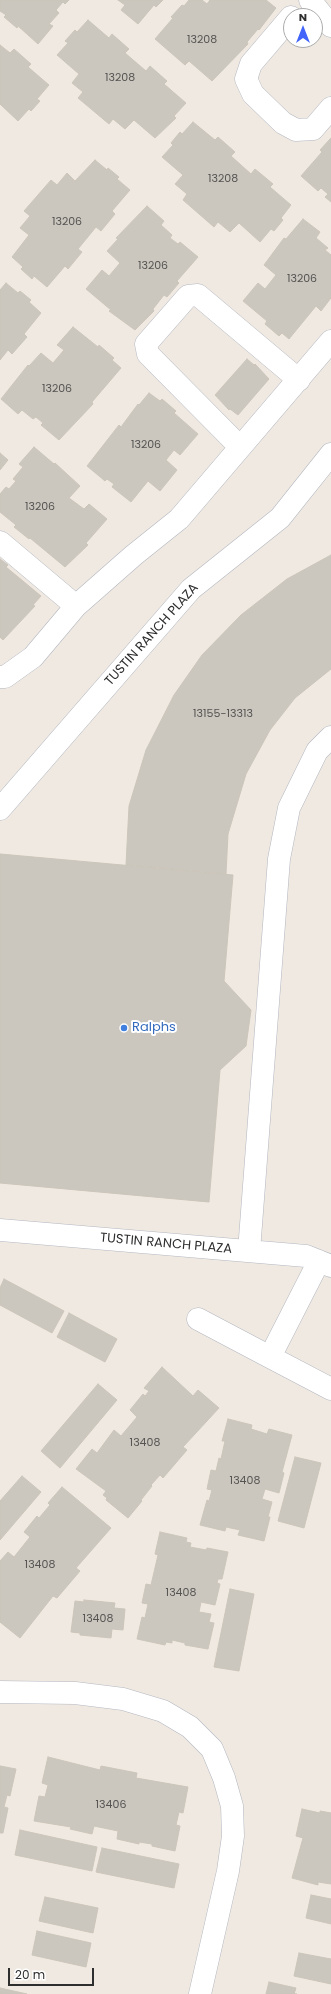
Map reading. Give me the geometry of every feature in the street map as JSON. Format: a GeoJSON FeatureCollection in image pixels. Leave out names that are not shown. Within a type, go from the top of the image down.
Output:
{"type":"FeatureCollection","features":[{"type":"Feature","properties":{"kind":"lane"},"geometry":{"type":"LineString","coordinates":[[299,8],[306,0]]}},
{"type":"Feature","properties":{"kind":"lane"},"geometry":{"type":"LineString","coordinates":[[310,0],[331,26]]}},
{"type":"Feature","properties":{"kind":"lane"},"geometry":{"type":"LineString","coordinates":[[283,28],[252,64],[246,79],[253,94],[283,124],[296,130],[313,129],[331,108]]}},
{"type":"Feature","properties":{"kind":"lane"},"geometry":{"type":"LineString","coordinates":[[240,447],[148,354],[146,344],[188,296],[198,295],[299,380]]}},
{"type":"Feature","properties":{"kind":"lane"},"geometry":{"type":"LineString","coordinates":[[2,679],[33,656],[76,606],[134,555],[180,518],[331,341]]}},
{"type":"Feature","properties":{"kind":"lane","name":"TUSTIN RANCH PLAZA"},"geometry":{"type":"LineString","coordinates":[[0,809],[191,589],[280,518],[331,454]]}},
{"type":"Feature","properties":{"kind":"lane"},"geometry":{"type":"LineString","coordinates":[[0,542],[76,606]]}},
{"type":"Feature","properties":{"kind":"lane"},"geometry":{"type":"LineString","coordinates":[[249,1251],[279,859],[289,808],[317,751],[331,737]]}},
{"type":"Feature","properties":{"kind":"lane","name":"TUSTIN RANCH PLAZA"},"geometry":{"type":"LineString","coordinates":[[0,1230],[306,1256],[325,1263]]}},
{"type":"Feature","properties":{"kind":"lane"},"geometry":{"type":"LineString","coordinates":[[270,1357],[325,1263]]}},
{"type":"Feature","properties":{"kind":"lane"},"geometry":{"type":"LineString","coordinates":[[198,1319],[331,1389]]}},
{"type":"Feature","properties":{"kind":"lane"},"geometry":{"type":"LineString","coordinates":[[0,1692],[75,1693],[123,1699],[163,1711],[190,1727],[212,1749],[224,1778],[232,1806],[233,1836],[228,1871],[200,1994]]}},
{"type":"Feature","properties":{"kind":"building"},"geometry":{"type":"Polygon","coordinates":[[[0,0],[69,0],[65,4],[63,2],[56,10],[59,13],[49,24],[53,26],[38,44],[18,26],[17,28],[4,17],[6,15],[0,11],[0,0]]]}},
{"type":"Feature","properties":{"kind":"building"},"geometry":{"type":"Polygon","coordinates":[[[118,0],[163,0],[156,7],[154,5],[138,24],[121,10],[125,5],[118,0]]]}},
{"type":"Feature","properties":{"kind":"building"},"geometry":{"type":"Polygon","coordinates":[[[189,0],[202,0],[207,4],[210,0],[266,0],[276,8],[259,30],[258,29],[247,42],[248,44],[212,81],[189,61],[185,65],[155,39],[173,18],[171,17],[189,0]]]}},
{"type":"Feature","properties":{"kind":"building"},"geometry":{"type":"Polygon","coordinates":[[[88,20],[109,38],[112,34],[129,49],[125,53],[146,71],[150,66],[167,81],[164,84],[186,103],[174,116],[176,118],[155,138],[134,120],[125,129],[113,119],[109,124],[78,98],[83,92],[72,83],[79,74],[57,55],[68,43],[65,41],[75,30],[77,32],[88,20]]]}},
{"type":"Feature","properties":{"kind":"building"},"geometry":{"type":"Polygon","coordinates":[[[0,45],[10,53],[14,49],[31,64],[28,67],[49,85],[37,99],[40,101],[31,111],[29,109],[18,121],[0,104],[0,45]]]}},
{"type":"Feature","properties":{"kind":"building"},"geometry":{"type":"Polygon","coordinates":[[[193,122],[215,140],[218,137],[235,152],[231,156],[251,174],[255,169],[273,184],[270,187],[291,205],[281,218],[283,220],[274,231],[271,229],[260,242],[239,223],[230,232],[218,222],[214,227],[183,200],[187,194],[175,184],[183,175],[162,157],[173,145],[171,143],[180,132],[182,134],[193,122]]]}},
{"type":"Feature","properties":{"kind":"building"},"geometry":{"type":"Polygon","coordinates":[[[331,138],[331,202],[325,197],[328,194],[321,188],[318,191],[301,176],[322,152],[320,150],[331,138]]]}},
{"type":"Feature","properties":{"kind":"building"},"geometry":{"type":"Polygon","coordinates":[[[95,160],[107,170],[108,168],[119,177],[117,179],[130,190],[112,211],[115,214],[101,231],[96,227],[78,249],[82,252],[68,269],[65,266],[47,287],[34,276],[32,279],[21,269],[23,267],[12,257],[29,235],[20,228],[30,216],[24,211],[51,180],[57,185],[67,173],[75,181],[95,160]]]}},
{"type":"Feature","properties":{"kind":"building"},"geometry":{"type":"Polygon","coordinates":[[[147,206],[164,221],[161,225],[172,235],[170,238],[178,244],[180,242],[198,257],[177,281],[179,283],[167,297],[164,295],[153,309],[154,311],[135,330],[109,311],[111,310],[86,289],[102,270],[109,276],[120,263],[107,251],[118,239],[116,238],[147,206]]]}},
{"type":"Feature","properties":{"kind":"building"},"geometry":{"type":"Polygon","coordinates":[[[303,219],[320,232],[316,238],[328,248],[325,250],[331,255],[331,298],[321,311],[316,306],[289,339],[282,333],[279,336],[265,324],[267,321],[243,301],[258,283],[265,289],[276,275],[264,265],[284,238],[286,239],[303,219]]]}},
{"type":"Feature","properties":{"kind":"building"},"geometry":{"type":"Polygon","coordinates":[[[6,283],[18,293],[20,291],[31,300],[29,302],[41,313],[24,334],[27,337],[12,354],[8,350],[0,360],[0,290],[6,283]]]}},
{"type":"Feature","properties":{"kind":"building"},"geometry":{"type":"Polygon","coordinates":[[[73,327],[98,347],[99,345],[114,358],[112,360],[121,368],[92,402],[93,404],[59,440],[41,425],[43,423],[36,417],[33,419],[22,410],[18,414],[1,399],[28,365],[29,366],[41,353],[53,363],[64,350],[57,345],[73,327]]]}},
{"type":"Feature","properties":{"kind":"building"},"geometry":{"type":"Polygon","coordinates":[[[247,359],[254,365],[255,364],[269,379],[238,415],[230,409],[229,410],[215,395],[247,359]]]}},
{"type":"Feature","properties":{"kind":"building"},"geometry":{"type":"Polygon","coordinates":[[[149,393],[160,401],[162,399],[176,411],[174,413],[198,434],[180,455],[174,450],[166,460],[177,470],[160,491],[148,481],[131,502],[112,487],[114,484],[107,479],[105,481],[87,466],[119,425],[121,427],[138,404],[139,405],[149,393]]]}},
{"type":"Feature","properties":{"kind":"building"},"geometry":{"type":"Polygon","coordinates":[[[34,447],[54,464],[55,463],[80,486],[69,498],[84,509],[89,504],[107,519],[86,543],[88,545],[65,567],[30,538],[29,539],[14,527],[16,525],[0,512],[0,494],[6,487],[9,489],[16,481],[13,479],[23,467],[19,464],[34,447]]]}},
{"type":"Feature","properties":{"kind":"building"},"geometry":{"type":"Polygon","coordinates":[[[0,453],[8,460],[0,470],[0,453]]]}},
{"type":"Feature","properties":{"kind":"building"},"geometry":{"type":"Polygon","coordinates":[[[331,555],[331,669],[295,698],[270,730],[246,774],[228,834],[226,874],[126,865],[129,806],[146,750],[174,695],[202,655],[241,615],[287,579],[331,555]]]}},
{"type":"Feature","properties":{"kind":"building"},"geometry":{"type":"Polygon","coordinates":[[[0,559],[8,565],[6,567],[41,596],[33,605],[35,606],[3,640],[0,637],[0,559]]]}},
{"type":"Feature","properties":{"kind":"building","name":"Ralphs"},"geometry":{"type":"Polygon","coordinates":[[[0,854],[233,875],[224,981],[251,1010],[246,1046],[220,1070],[209,1202],[0,1183],[0,854]]]}},
{"type":"Feature","properties":{"kind":"building"},"geometry":{"type":"Polygon","coordinates":[[[4,1279],[64,1311],[52,1333],[0,1305],[0,1288],[4,1279]]]}},
{"type":"Feature","properties":{"kind":"building"},"geometry":{"type":"Polygon","coordinates":[[[69,1313],[117,1339],[105,1362],[57,1337],[69,1313]]]}},
{"type":"Feature","properties":{"kind":"building"},"geometry":{"type":"Polygon","coordinates":[[[162,1367],[193,1396],[198,1390],[219,1408],[183,1447],[187,1450],[163,1478],[160,1475],[151,1485],[152,1486],[141,1500],[142,1501],[128,1518],[106,1500],[107,1498],[103,1495],[106,1491],[76,1469],[92,1449],[97,1453],[114,1430],[121,1436],[137,1417],[130,1410],[143,1394],[145,1396],[149,1391],[144,1388],[162,1367]]]}},
{"type":"Feature","properties":{"kind":"building"},"geometry":{"type":"Polygon","coordinates":[[[98,1384],[117,1400],[60,1468],[41,1451],[98,1384]]]}},
{"type":"Feature","properties":{"kind":"building"},"geometry":{"type":"Polygon","coordinates":[[[228,1419],[252,1425],[251,1429],[267,1434],[269,1429],[292,1435],[282,1472],[284,1473],[279,1493],[265,1489],[262,1499],[272,1502],[264,1541],[238,1535],[240,1530],[226,1527],[225,1531],[200,1525],[207,1500],[209,1501],[212,1490],[207,1489],[211,1470],[216,1471],[219,1458],[221,1459],[225,1441],[222,1441],[228,1419]]]}},
{"type":"Feature","properties":{"kind":"building"},"geometry":{"type":"Polygon","coordinates":[[[295,1457],[321,1463],[304,1528],[278,1521],[295,1457]]]}},
{"type":"Feature","properties":{"kind":"building"},"geometry":{"type":"Polygon","coordinates":[[[22,1476],[41,1492],[0,1540],[0,1501],[22,1476]]]}},
{"type":"Feature","properties":{"kind":"building"},"geometry":{"type":"Polygon","coordinates":[[[62,1487],[111,1528],[76,1568],[80,1571],[57,1598],[53,1596],[20,1638],[0,1622],[0,1561],[8,1552],[14,1557],[30,1537],[24,1532],[37,1516],[39,1518],[50,1505],[48,1503],[62,1487]]]}},
{"type":"Feature","properties":{"kind":"building"},"geometry":{"type":"Polygon","coordinates":[[[160,1532],[187,1538],[186,1542],[191,1543],[190,1547],[206,1550],[207,1548],[228,1552],[222,1579],[218,1579],[217,1583],[220,1584],[215,1605],[201,1602],[199,1612],[211,1614],[209,1622],[214,1623],[208,1649],[185,1645],[185,1643],[172,1640],[172,1643],[166,1642],[165,1645],[137,1639],[142,1617],[145,1618],[148,1604],[142,1603],[146,1584],[151,1585],[158,1555],[155,1554],[160,1532]]]}},
{"type":"Feature","properties":{"kind":"building"},"geometry":{"type":"Polygon","coordinates":[[[230,1589],[254,1594],[239,1671],[214,1667],[230,1589]]]}},
{"type":"Feature","properties":{"kind":"building"},"geometry":{"type":"Polygon","coordinates":[[[84,1600],[115,1603],[114,1608],[125,1609],[123,1630],[112,1629],[111,1638],[80,1635],[80,1633],[71,1632],[75,1601],[84,1602],[84,1600]]]}},
{"type":"Feature","properties":{"kind":"building"},"geometry":{"type":"Polygon","coordinates":[[[48,1757],[100,1770],[101,1766],[137,1773],[136,1778],[188,1787],[183,1813],[179,1812],[176,1825],[180,1826],[175,1851],[152,1846],[152,1844],[139,1842],[139,1844],[117,1839],[118,1831],[94,1826],[92,1834],[70,1829],[71,1827],[34,1821],[39,1796],[45,1797],[48,1785],[42,1783],[48,1757]]]}},
{"type":"Feature","properties":{"kind":"building"},"geometry":{"type":"Polygon","coordinates":[[[0,1766],[16,1769],[10,1796],[7,1795],[4,1807],[8,1808],[3,1833],[0,1833],[0,1766]]]}},
{"type":"Feature","properties":{"kind":"building"},"geometry":{"type":"Polygon","coordinates":[[[302,1809],[320,1813],[320,1811],[331,1813],[331,1884],[318,1882],[318,1885],[292,1878],[303,1838],[296,1836],[302,1809]]]}},
{"type":"Feature","properties":{"kind":"building"},"geometry":{"type":"Polygon","coordinates":[[[20,1830],[97,1847],[92,1871],[15,1855],[20,1830]]]}},
{"type":"Feature","properties":{"kind":"building"},"geometry":{"type":"Polygon","coordinates":[[[102,1848],[179,1864],[174,1888],[96,1872],[102,1848]]]}},
{"type":"Feature","properties":{"kind":"building"},"geometry":{"type":"Polygon","coordinates":[[[311,1895],[331,1899],[331,1924],[306,1918],[311,1895]]]}},
{"type":"Feature","properties":{"kind":"building"},"geometry":{"type":"Polygon","coordinates":[[[45,1897],[98,1908],[93,1933],[39,1921],[45,1897]]]}},
{"type":"Feature","properties":{"kind":"building"},"geometry":{"type":"Polygon","coordinates":[[[37,1931],[91,1943],[86,1967],[32,1955],[37,1931]]]}},
{"type":"Feature","properties":{"kind":"building"},"geometry":{"type":"Polygon","coordinates":[[[299,1953],[331,1959],[331,1984],[294,1976],[299,1953]]]}},
{"type":"Feature","properties":{"kind":"building"},"geometry":{"type":"Polygon","coordinates":[[[269,1982],[296,1988],[294,1994],[266,1994],[269,1982]]]}},
{"type":"Feature","properties":{"kind":"building"},"geometry":{"type":"Polygon","coordinates":[[[0,1988],[27,1994],[0,1994],[0,1988]]]}},
{"type":"Feature","properties":{"kind":"place","name":"Ralphs"},"geometry":{"type":"Point","coordinates":[124,1028]}}]}
